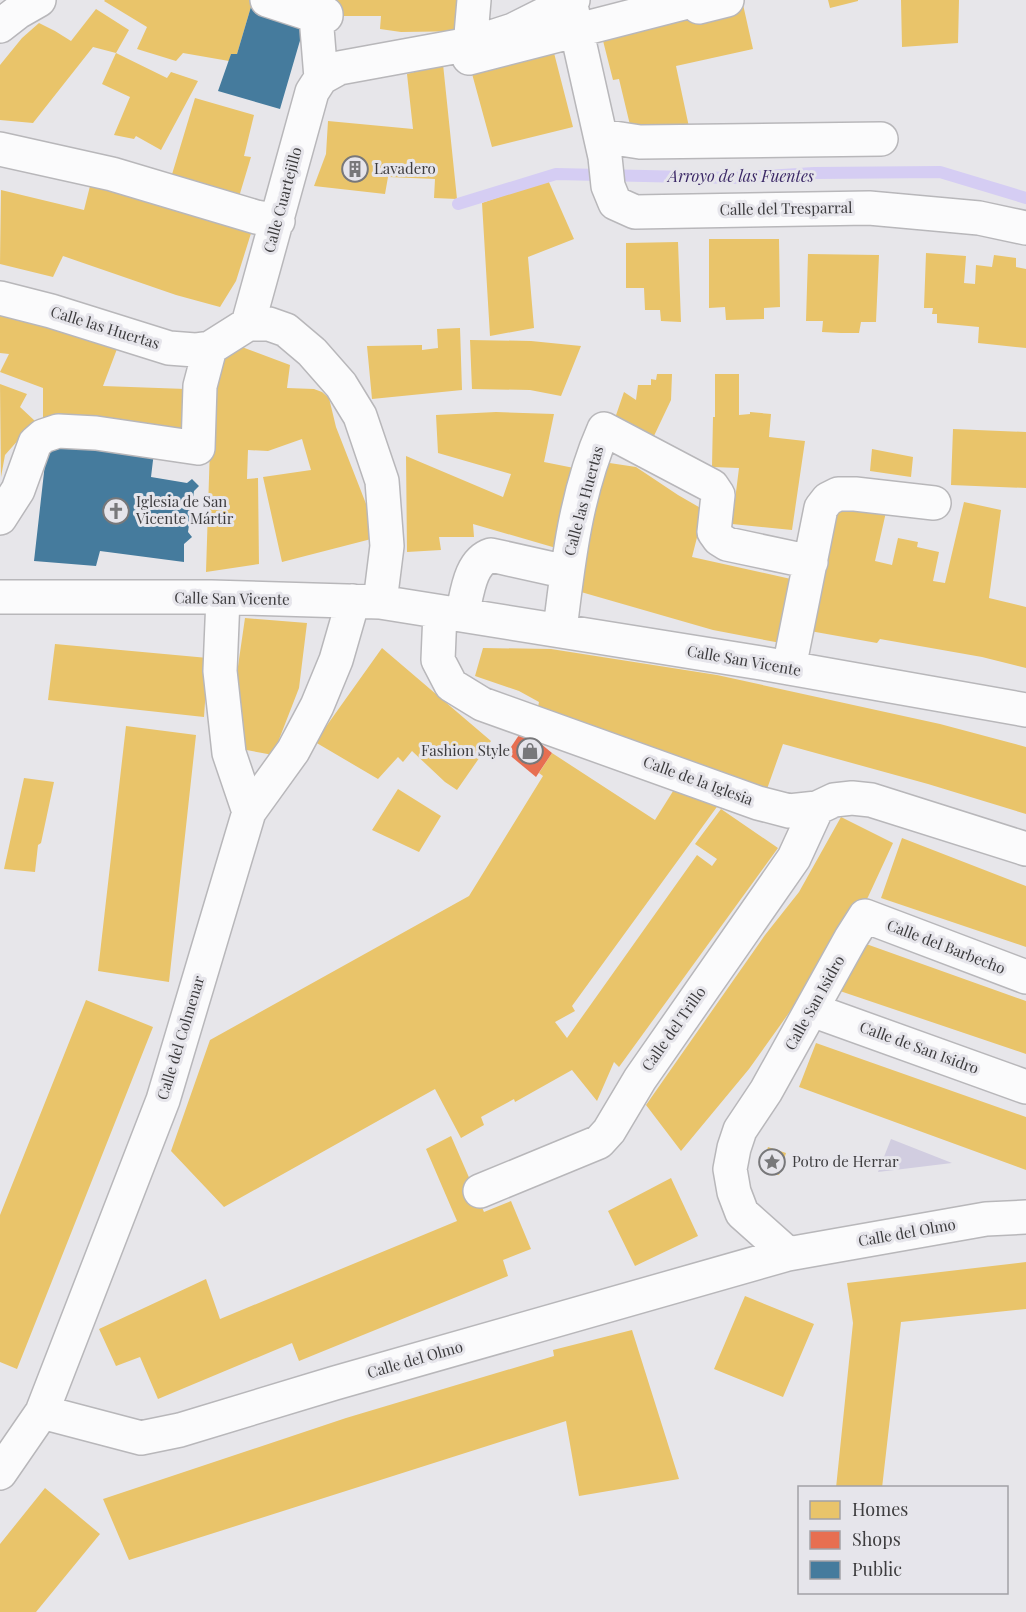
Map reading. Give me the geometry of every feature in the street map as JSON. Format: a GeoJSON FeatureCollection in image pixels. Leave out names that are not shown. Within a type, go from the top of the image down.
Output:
{"type":"FeatureCollection","features":[{"type":"Feature","properties":{"kind":"street"},"geometry":{"type":"LineString","coordinates":[[0,26],[39,0]]}},
{"type":"Feature","properties":{"kind":"street"},"geometry":{"type":"LineString","coordinates":[[267,0],[316,5]]}},
{"type":"Feature","properties":{"kind":"street"},"geometry":{"type":"LineString","coordinates":[[474,0],[469,58],[573,10]]}},
{"type":"Feature","properties":{"kind":"street"},"geometry":{"type":"LineString","coordinates":[[321,78],[339,68],[470,44],[513,15],[695,0],[699,7],[727,0]]}},
{"type":"Feature","properties":{"kind":"street","name":"Calle Cuartejillo"},"geometry":{"type":"LineString","coordinates":[[248,324],[312,92],[321,78],[316,5]]}},
{"type":"Feature","properties":{"kind":"street","name":"Calle del Tresparral"},"geometry":{"type":"LineString","coordinates":[[573,10],[615,203],[635,212],[869,208],[979,218],[1026,228]]}},
{"type":"Feature","properties":{"kind":"street"},"geometry":{"type":"LineString","coordinates":[[0,131],[125,158]]}},
{"type":"Feature","properties":{"kind":"street"},"geometry":{"type":"LineString","coordinates":[[604,160],[640,142],[882,139]]}},
{"type":"Feature","properties":{"kind":"street"},"geometry":{"type":"LineString","coordinates":[[0,149],[112,174],[256,217],[278,221]]}},
{"type":"Feature","properties":{"kind":"street","name":"Calle las Huertas"},"geometry":{"type":"LineString","coordinates":[[0,298],[51,311],[169,348],[195,350],[210,348]]}},
{"type":"Feature","properties":{"kind":"street"},"geometry":{"type":"LineString","coordinates":[[0,518],[18,490],[35,442],[43,436],[58,431],[96,433],[198,448],[200,386],[210,348],[248,324],[269,324],[286,330],[312,352],[341,384],[360,416],[382,481],[387,546],[367,602]]}},
{"type":"Feature","properties":{"kind":"street","name":"Calle las Huertas"},"geometry":{"type":"LineString","coordinates":[[560,630],[569,549],[593,455],[604,429],[712,486],[718,495],[714,531],[719,539],[727,544],[811,562]]}},
{"type":"Feature","properties":{"kind":"street"},"geometry":{"type":"LineString","coordinates":[[789,668],[821,508],[828,499],[838,494],[855,494],[934,503]]}},
{"type":"Feature","properties":{"kind":"street"},"geometry":{"type":"LineString","coordinates":[[451,614],[475,570],[485,557],[491,555],[567,572]]}},
{"type":"Feature","properties":{"kind":"street","name":"Calle San Vicente"},"geometry":{"type":"LineString","coordinates":[[0,597],[223,598],[367,602],[560,630],[1026,710]]}},
{"type":"Feature","properties":{"kind":"street"},"geometry":{"type":"LineString","coordinates":[[223,598],[220,671],[229,753],[249,812]]}},
{"type":"Feature","properties":{"kind":"street","name":"Calle del Colmenar"},"geometry":{"type":"LineString","coordinates":[[0,1473],[42,1412],[163,1100],[249,812],[293,751],[317,706],[336,660],[367,602]]}},
{"type":"Feature","properties":{"kind":"street","name":"Calle de la Iglesia"},"geometry":{"type":"LineString","coordinates":[[451,614],[438,660],[451,685],[482,704],[758,803],[789,811],[817,808],[834,800],[852,798],[872,800],[1026,849]]}},
{"type":"Feature","properties":{"kind":"street","name":"Calle del Trillo"},"geometry":{"type":"LineString","coordinates":[[480,1191],[599,1142],[609,1131],[646,1069],[794,858],[817,808]]}},
{"type":"Feature","properties":{"kind":"street","name":"Calle del Barbecho"},"geometry":{"type":"LineString","coordinates":[[865,916],[1026,977]]}},
{"type":"Feature","properties":{"kind":"street","name":"Calle San Isidro"},"geometry":{"type":"LineString","coordinates":[[788,1254],[742,1213],[734,1192],[730,1169],[740,1130],[766,1091],[865,916]]}},
{"type":"Feature","properties":{"kind":"street","name":"Calle de San Isidro"},"geometry":{"type":"LineString","coordinates":[[812,1010],[1026,1087]]}},
{"type":"Feature","properties":{"kind":"street","name":"Calle del Olmo"},"geometry":{"type":"LineString","coordinates":[[42,1412],[141,1438],[180,1430],[335,1383],[788,1254],[986,1219],[1026,1217]]}},
{"type":"Feature","properties":{"kind":"shaded area"},"geometry":{"type":"Polygon","coordinates":[[[891,1139],[952,1163],[878,1172],[891,1139]]]}},
{"type":"Feature","properties":{"kind":"building: Homes"},"geometry":{"type":"Polygon","coordinates":[[[105,0],[253,0],[237,54],[231,54],[229,61],[183,53],[176,61],[137,49],[147,27],[105,0]]]}},
{"type":"Feature","properties":{"kind":"building: Homes"},"geometry":{"type":"Polygon","coordinates":[[[326,0],[474,0],[472,31],[401,32],[380,29],[381,16],[326,16],[326,0]]]}},
{"type":"Feature","properties":{"kind":"building: Homes"},"geometry":{"type":"Polygon","coordinates":[[[742,0],[753,49],[676,66],[689,127],[630,125],[619,79],[613,80],[599,25],[742,0]]]}},
{"type":"Feature","properties":{"kind":"building: Homes"},"geometry":{"type":"Polygon","coordinates":[[[828,0],[858,0],[858,1],[830,8],[828,0]]]}},
{"type":"Feature","properties":{"kind":"building: Homes"},"geometry":{"type":"Polygon","coordinates":[[[901,0],[959,0],[958,43],[902,47],[901,0]]]}},
{"type":"Feature","properties":{"kind":"building: Homes"},"geometry":{"type":"Polygon","coordinates":[[[96,9],[129,30],[116,53],[93,47],[33,123],[0,120],[0,65],[22,38],[39,23],[71,41],[96,9]]]}},
{"type":"Feature","properties":{"kind":"building: Homes"},"geometry":{"type":"Polygon","coordinates":[[[553,49],[573,127],[492,147],[471,70],[553,49]]]}},
{"type":"Feature","properties":{"kind":"building: Homes"},"geometry":{"type":"Polygon","coordinates":[[[116,53],[167,78],[171,72],[198,81],[161,150],[136,136],[134,139],[114,135],[130,97],[102,84],[116,53]]]}},
{"type":"Feature","properties":{"kind":"building: Homes"},"geometry":{"type":"Polygon","coordinates":[[[443,64],[457,199],[434,198],[435,179],[388,177],[385,194],[314,186],[326,154],[328,121],[413,129],[407,74],[443,64]]]}},
{"type":"Feature","properties":{"kind":"building: Homes"},"geometry":{"type":"Polygon","coordinates":[[[195,98],[254,115],[244,156],[251,157],[238,200],[170,181],[195,98]]]}},
{"type":"Feature","properties":{"kind":"building: Homes"},"geometry":{"type":"Polygon","coordinates":[[[92,178],[253,227],[236,281],[220,307],[176,295],[63,256],[53,277],[0,264],[1,190],[84,210],[92,178]]]}},
{"type":"Feature","properties":{"kind":"building: Homes"},"geometry":{"type":"Polygon","coordinates":[[[548,180],[574,239],[528,257],[534,328],[490,336],[482,203],[548,180]]]}},
{"type":"Feature","properties":{"kind":"building: Homes"},"geometry":{"type":"Polygon","coordinates":[[[709,239],[779,239],[780,307],[764,308],[764,319],[726,320],[725,307],[709,308],[709,239]]]}},
{"type":"Feature","properties":{"kind":"building: Homes"},"geometry":{"type":"Polygon","coordinates":[[[678,242],[681,322],[661,321],[660,310],[645,310],[644,288],[626,288],[626,243],[678,242]]]}},
{"type":"Feature","properties":{"kind":"building: Homes"},"geometry":{"type":"Polygon","coordinates":[[[926,253],[966,256],[964,283],[975,284],[976,265],[992,267],[994,255],[1016,258],[1016,267],[1026,269],[1026,348],[978,343],[979,327],[937,323],[937,314],[932,314],[933,308],[924,308],[926,253]]]}},
{"type":"Feature","properties":{"kind":"building: Homes"},"geometry":{"type":"Polygon","coordinates":[[[808,254],[879,255],[876,322],[861,322],[859,333],[841,333],[822,332],[823,321],[806,321],[808,254]]]}},
{"type":"Feature","properties":{"kind":"building: Homes"},"geometry":{"type":"Polygon","coordinates":[[[0,307],[120,341],[103,386],[186,389],[185,430],[43,421],[43,388],[0,372],[9,354],[0,353],[0,307]]]}},
{"type":"Feature","properties":{"kind":"building: Homes"},"geometry":{"type":"Polygon","coordinates":[[[460,328],[462,390],[372,399],[367,346],[422,345],[422,350],[438,348],[437,329],[460,328]]]}},
{"type":"Feature","properties":{"kind":"building: Homes"},"geometry":{"type":"Polygon","coordinates":[[[470,340],[531,341],[581,346],[561,396],[530,390],[472,389],[470,340]]]}},
{"type":"Feature","properties":{"kind":"building: Homes"},"geometry":{"type":"Polygon","coordinates":[[[231,343],[290,365],[287,388],[314,389],[329,398],[336,427],[379,537],[282,562],[263,477],[311,470],[302,439],[268,451],[248,450],[247,479],[258,478],[259,564],[206,572],[212,384],[231,343]]]}},
{"type":"Feature","properties":{"kind":"building: Homes"},"geometry":{"type":"Polygon","coordinates":[[[657,374],[672,374],[671,400],[653,438],[614,421],[624,392],[636,400],[638,385],[651,385],[651,379],[656,380],[657,374]]]}},
{"type":"Feature","properties":{"kind":"building: Homes"},"geometry":{"type":"Polygon","coordinates":[[[715,374],[739,374],[739,415],[750,414],[750,412],[771,414],[769,437],[805,441],[792,530],[732,524],[739,468],[712,467],[715,374]]]}},
{"type":"Feature","properties":{"kind":"building: Homes"},"geometry":{"type":"Polygon","coordinates":[[[0,384],[27,394],[20,407],[35,421],[5,455],[1,477],[0,384]]]}},
{"type":"Feature","properties":{"kind":"building: Homes"},"geometry":{"type":"Polygon","coordinates":[[[496,412],[554,414],[544,462],[579,469],[556,548],[473,524],[474,537],[439,537],[441,550],[407,552],[406,456],[503,497],[511,474],[438,453],[436,415],[496,412]]]}},
{"type":"Feature","properties":{"kind":"building: Homes"},"geometry":{"type":"Polygon","coordinates":[[[953,429],[1026,432],[1026,488],[951,485],[953,429]]]}},
{"type":"Feature","properties":{"kind":"building: Homes"},"geometry":{"type":"Polygon","coordinates":[[[872,449],[913,457],[911,477],[870,471],[872,449]]]}},
{"type":"Feature","properties":{"kind":"building: Homes"},"geometry":{"type":"Polygon","coordinates":[[[603,462],[636,467],[704,510],[692,557],[800,581],[786,644],[713,630],[581,592],[603,462]]]}},
{"type":"Feature","properties":{"kind":"building: Homes"},"geometry":{"type":"Polygon","coordinates":[[[964,502],[1001,510],[989,598],[1026,607],[1026,668],[982,657],[880,639],[877,643],[810,631],[834,503],[886,512],[875,561],[892,565],[898,538],[918,542],[917,547],[939,552],[933,581],[945,583],[964,502]]]}},
{"type":"Feature","properties":{"kind":"building: Homes"},"geometry":{"type":"Polygon","coordinates":[[[245,618],[307,623],[299,688],[273,755],[241,749],[236,680],[245,618]]]}},
{"type":"Feature","properties":{"kind":"building: Homes"},"geometry":{"type":"Polygon","coordinates":[[[55,644],[208,658],[204,717],[48,700],[55,644]]]}},
{"type":"Feature","properties":{"kind":"building: Homes"},"geometry":{"type":"Polygon","coordinates":[[[382,648],[491,741],[457,790],[445,782],[412,751],[403,762],[398,757],[378,779],[315,742],[382,648]]]}},
{"type":"Feature","properties":{"kind":"building: Homes"},"geometry":{"type":"Polygon","coordinates":[[[483,648],[551,649],[717,675],[940,724],[1026,747],[1026,814],[783,744],[767,789],[538,707],[539,702],[519,691],[475,676],[483,648]]]}},
{"type":"Feature","properties":{"kind":"building: Homes"},"geometry":{"type":"Polygon","coordinates":[[[126,726],[196,735],[169,982],[98,971],[126,726]]]}},
{"type":"Feature","properties":{"kind":"building: Homes"},"geometry":{"type":"Polygon","coordinates":[[[552,753],[655,820],[675,788],[719,804],[572,1006],[575,1011],[555,1022],[567,1038],[697,855],[712,866],[717,859],[695,844],[721,809],[778,848],[619,1067],[614,1062],[597,1101],[572,1070],[515,1102],[514,1099],[481,1117],[484,1125],[461,1138],[435,1089],[224,1207],[171,1151],[210,1040],[469,896],[543,776],[539,773],[552,753]]]}},
{"type":"Feature","properties":{"kind":"building: Homes"},"geometry":{"type":"Polygon","coordinates":[[[24,778],[54,782],[41,843],[38,845],[35,872],[4,869],[24,778]]]}},
{"type":"Feature","properties":{"kind":"building: Homes"},"geometry":{"type":"Polygon","coordinates":[[[398,789],[441,816],[419,852],[372,830],[398,789]]]}},
{"type":"Feature","properties":{"kind":"building: Homes"},"geometry":{"type":"Polygon","coordinates":[[[841,817],[893,843],[868,897],[853,923],[749,1069],[681,1151],[646,1105],[765,935],[799,892],[841,817]]]}},
{"type":"Feature","properties":{"kind":"building: Homes"},"geometry":{"type":"Polygon","coordinates":[[[902,838],[1026,886],[1026,947],[881,898],[902,838]]]}},
{"type":"Feature","properties":{"kind":"building: Homes"},"geometry":{"type":"Polygon","coordinates":[[[855,940],[1026,1001],[1026,1054],[837,990],[855,940]]]}},
{"type":"Feature","properties":{"kind":"building: Homes"},"geometry":{"type":"Polygon","coordinates":[[[86,1000],[153,1027],[17,1369],[0,1362],[0,1215],[86,1000]]]}},
{"type":"Feature","properties":{"kind":"building: Homes"},"geometry":{"type":"Polygon","coordinates":[[[816,1043],[1026,1117],[1026,1170],[799,1087],[816,1043]]]}},
{"type":"Feature","properties":{"kind":"building: Homes"},"geometry":{"type":"Polygon","coordinates":[[[451,1136],[484,1212],[511,1201],[531,1249],[503,1260],[508,1276],[299,1361],[292,1343],[158,1399],[140,1357],[116,1366],[99,1329],[206,1279],[220,1319],[457,1221],[426,1149],[451,1136]]]}},
{"type":"Feature","properties":{"kind":"building: Homes"},"geometry":{"type":"Polygon","coordinates":[[[768,1147],[786,1153],[779,1175],[760,1169],[768,1147]]]}},
{"type":"Feature","properties":{"kind":"building: Homes"},"geometry":{"type":"Polygon","coordinates":[[[671,1178],[698,1236],[635,1266],[608,1211],[671,1178]]]}},
{"type":"Feature","properties":{"kind":"building: Homes"},"geometry":{"type":"Polygon","coordinates":[[[1026,1262],[1026,1309],[901,1322],[882,1486],[836,1486],[853,1323],[847,1283],[1026,1262]]]}},
{"type":"Feature","properties":{"kind":"building: Homes"},"geometry":{"type":"Polygon","coordinates":[[[745,1296],[814,1324],[783,1397],[714,1369],[745,1296]]]}},
{"type":"Feature","properties":{"kind":"building: Homes"},"geometry":{"type":"Polygon","coordinates":[[[632,1330],[679,1479],[579,1496],[566,1421],[129,1560],[103,1499],[346,1418],[554,1356],[553,1350],[632,1330]]]}},
{"type":"Feature","properties":{"kind":"building: Homes"},"geometry":{"type":"Polygon","coordinates":[[[45,1488],[100,1534],[36,1612],[0,1612],[0,1544],[45,1488]]]}},
{"type":"Feature","properties":{"kind":"building: Shops"},"geometry":{"type":"Polygon","coordinates":[[[523,729],[552,753],[536,777],[507,753],[523,729]]]}},
{"type":"Feature","properties":{"kind":"building: Public"},"geometry":{"type":"Polygon","coordinates":[[[253,0],[306,20],[280,109],[218,91],[231,54],[237,54],[253,0]]]}},
{"type":"Feature","properties":{"kind":"building: Public","name":"Iglesia de San Vicente Mártir"},"geometry":{"type":"Polygon","coordinates":[[[48,437],[154,452],[151,477],[187,483],[192,479],[199,486],[194,491],[188,532],[192,537],[184,544],[184,562],[100,551],[96,566],[34,561],[48,437]]]}},
{"type":"Feature","properties":{"kind":"waterway","name":"Arroyo de las Fuentes"},"geometry":{"type":"LineString","coordinates":[[458,204],[556,174],[733,178],[814,173],[940,172],[1026,198]]}},
{"type":"Feature","properties":{"kind":"place","name":"Lavadero"},"geometry":{"type":"Point","coordinates":[355,169]}},
{"type":"Feature","properties":{"kind":"place","name":"Iglesia de San Vicente Mártir"},"geometry":{"type":"Point","coordinates":[116,511]}},
{"type":"Feature","properties":{"kind":"place","name":"Fashion Style"},"geometry":{"type":"Point","coordinates":[530,751]}},
{"type":"Feature","properties":{"kind":"place","name":"Potro de Herrar"},"geometry":{"type":"Point","coordinates":[772,1162]}}]}
